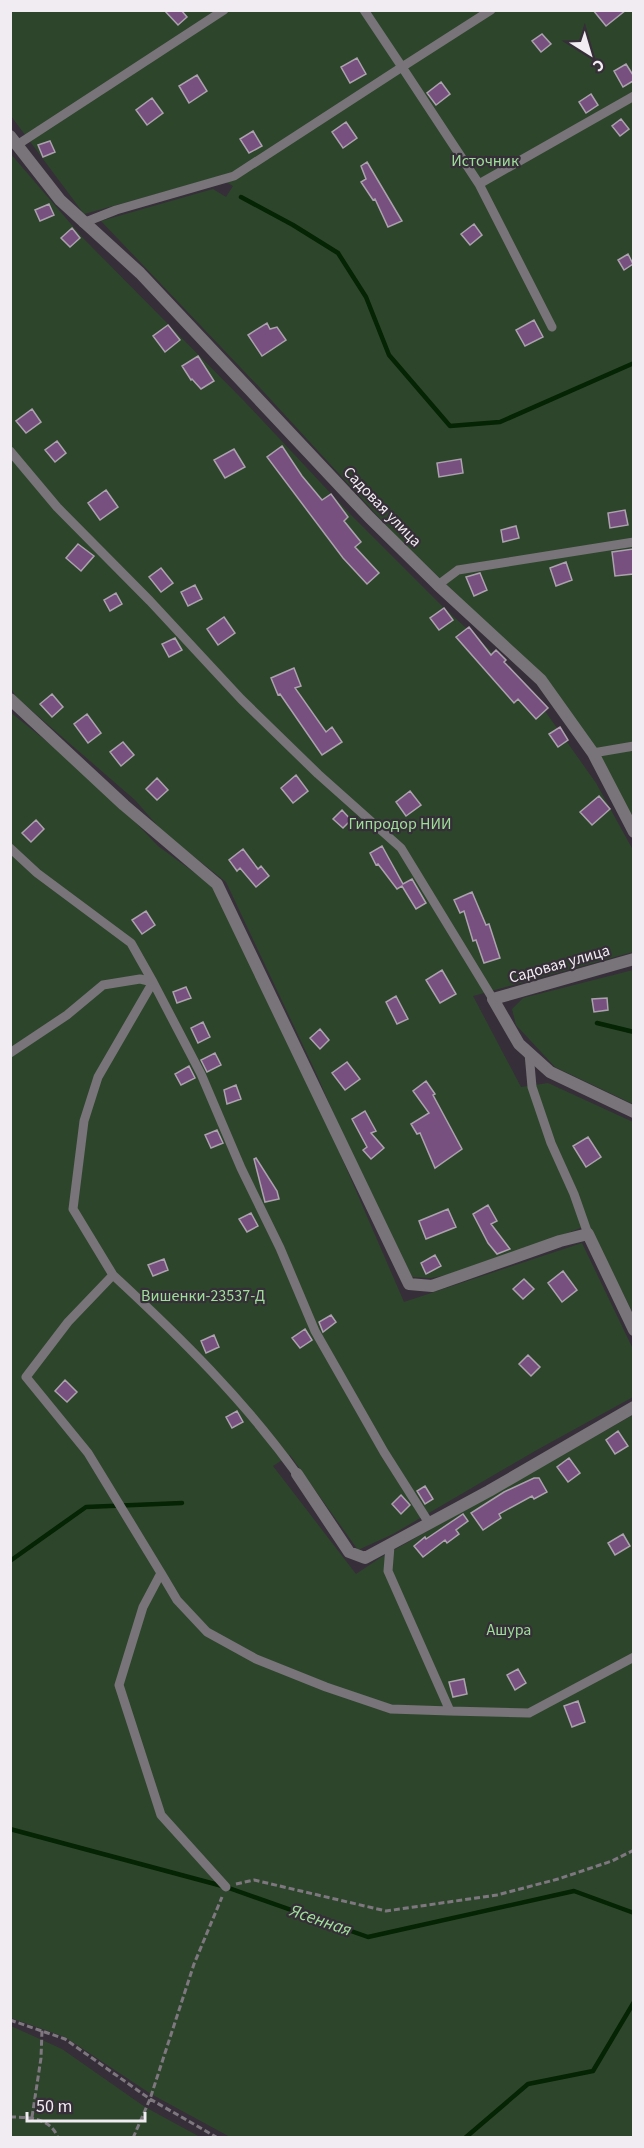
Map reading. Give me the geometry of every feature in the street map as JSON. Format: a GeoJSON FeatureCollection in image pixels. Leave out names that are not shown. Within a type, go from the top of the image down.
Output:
{"type":"FeatureCollection","features":[{"type":"Feature","properties":{"kind":"street","name":"Садовая улица"},"geometry":{"type":"LineString","coordinates":[[14,141],[60,201],[140,273],[369,518],[541,680],[592,753],[633,832]]}},
{"type":"Feature","properties":{"kind":"street"},"geometry":{"type":"LineString","coordinates":[[10,699],[132,812],[217,884],[409,1284],[432,1287],[560,1241],[588,1234],[633,1330]]}},
{"type":"Feature","properties":{"kind":"street","name":"Садовая улица"},"geometry":{"type":"LineString","coordinates":[[493,999],[633,959]]}},
{"type":"Feature","properties":{"kind":"street"},"geometry":{"type":"LineString","coordinates":[[493,999],[519,1044],[550,1072],[633,1112]]}},
{"type":"Feature","properties":{"kind":"street"},"geometry":{"type":"LineString","coordinates":[[297,1474],[349,1552],[365,1558],[390,1546],[633,1407]]}},
{"type":"Feature","properties":{"kind":"lane"},"geometry":{"type":"LineString","coordinates":[[14,141],[224,10]]}},
{"type":"Feature","properties":{"kind":"lane"},"geometry":{"type":"LineString","coordinates":[[364,10],[479,184],[552,327]]}},
{"type":"Feature","properties":{"kind":"lane"},"geometry":{"type":"LineString","coordinates":[[83,223],[116,210],[234,176],[491,10]]}},
{"type":"Feature","properties":{"kind":"lane"},"geometry":{"type":"LineString","coordinates":[[479,184],[633,96]]}},
{"type":"Feature","properties":{"kind":"lane"},"geometry":{"type":"LineString","coordinates":[[10,451],[57,507],[150,601],[241,699],[318,774],[401,848],[493,999]]}},
{"type":"Feature","properties":{"kind":"lane"},"geometry":{"type":"LineString","coordinates":[[438,585],[458,570],[633,542]]}},
{"type":"Feature","properties":{"kind":"lane"},"geometry":{"type":"LineString","coordinates":[[592,753],[633,746]]}},
{"type":"Feature","properties":{"kind":"lane"},"geometry":{"type":"LineString","coordinates":[[10,848],[37,873],[131,943],[201,1074],[315,1331],[384,1452],[429,1523]]}},
{"type":"Feature","properties":{"kind":"lane"},"geometry":{"type":"LineString","coordinates":[[10,1053],[67,1015],[103,985],[140,979],[153,982]]}},
{"type":"Feature","properties":{"kind":"lane"},"geometry":{"type":"LineString","coordinates":[[153,982],[98,1077],[84,1121],[73,1209],[113,1275],[171,1328],[222,1381],[272,1440],[297,1474]]}},
{"type":"Feature","properties":{"kind":"lane"},"geometry":{"type":"LineString","coordinates":[[529,1053],[532,1087],[551,1143],[574,1194],[588,1234]]}},
{"type":"Feature","properties":{"kind":"lane"},"geometry":{"type":"LineString","coordinates":[[113,1275],[68,1323],[26,1377],[88,1453],[177,1600],[207,1632],[256,1659],[326,1687],[391,1709],[530,1713],[633,1657]]}},
{"type":"Feature","properties":{"kind":"lane"},"geometry":{"type":"LineString","coordinates":[[390,1546],[388,1571],[450,1711]]}},
{"type":"Feature","properties":{"kind":"lane"},"geometry":{"type":"LineString","coordinates":[[161,1573],[143,1607],[119,1685],[161,1815],[226,1887]]}},
{"type":"Feature","properties":{"kind":"path"},"geometry":{"type":"LineString","coordinates":[[133,2138],[150,2098],[194,1964],[226,1887],[254,1880],[386,1911],[497,1895],[558,1879],[612,1861],[633,1850]]}},
{"type":"Feature","properties":{"kind":"path"},"geometry":{"type":"LineString","coordinates":[[10,2020],[65,2039],[150,2098],[218,2138]]}},
{"type":"Feature","properties":{"kind":"path"},"geometry":{"type":"LineString","coordinates":[[32,2117],[41,2058],[42,2030]]}},
{"type":"Feature","properties":{"kind":"path"},"geometry":{"type":"LineString","coordinates":[[10,2117],[32,2117],[44,2121],[56,2130],[58,2138]]}},
{"type":"Feature","properties":{"kind":"green space","name":"Источник"},"geometry":{"type":"Polygon","coordinates":[[[10,11],[633,11],[633,821],[546,680],[397,537],[262,390],[101,221],[213,189],[226,197],[233,186],[218,177],[84,214],[11,116],[10,11]]]}},
{"type":"Feature","properties":{"kind":"green space","name":"Гипродор НИИ"},"geometry":{"type":"Polygon","coordinates":[[[10,153],[83,238],[245,402],[351,515],[535,697],[596,783],[633,850],[633,952],[473,996],[521,1087],[548,1083],[633,1122],[633,1313],[588,1225],[473,1270],[431,1278],[412,1277],[226,882],[163,832],[135,800],[16,697],[11,688],[10,153]]]}},
{"type":"Feature","properties":{"kind":"green space"},"geometry":{"type":"Polygon","coordinates":[[[10,712],[95,780],[158,846],[214,887],[309,1082],[404,1302],[582,1243],[633,1349],[633,1397],[393,1534],[358,1550],[290,1455],[273,1466],[356,1574],[380,1558],[633,1415],[633,2137],[230,2137],[151,2094],[65,2037],[11,2018],[10,712]]]}},
{"type":"Feature","properties":{"kind":"green space"},"geometry":{"type":"Polygon","coordinates":[[[633,970],[633,1104],[555,1067],[516,1025],[512,1009],[523,998],[633,970]]]}},
{"type":"Feature","properties":{"kind":"green space"},"geometry":{"type":"Polygon","coordinates":[[[11,2026],[62,2049],[145,2107],[200,2137],[11,2137],[11,2026]]]}},
{"type":"Feature","properties":{"kind":"building"},"geometry":{"type":"Polygon","coordinates":[[[164,10],[181,10],[187,17],[178,25],[164,10]]]}},
{"type":"Feature","properties":{"kind":"building"},"geometry":{"type":"Polygon","coordinates":[[[593,10],[626,10],[606,26],[593,10]]]}},
{"type":"Feature","properties":{"kind":"building"},"geometry":{"type":"Polygon","coordinates":[[[542,34],[551,44],[541,52],[532,41],[542,34]]]}},
{"type":"Feature","properties":{"kind":"building"},"geometry":{"type":"Polygon","coordinates":[[[357,58],[366,74],[350,83],[341,67],[357,58]]]}},
{"type":"Feature","properties":{"kind":"building"},"geometry":{"type":"Polygon","coordinates":[[[626,64],[633,75],[633,81],[623,87],[614,71],[626,64]]]}},
{"type":"Feature","properties":{"kind":"building"},"geometry":{"type":"Polygon","coordinates":[[[197,75],[207,91],[189,103],[179,86],[197,75]]]}},
{"type":"Feature","properties":{"kind":"building"},"geometry":{"type":"Polygon","coordinates":[[[441,82],[450,94],[436,105],[427,93],[441,82]]]}},
{"type":"Feature","properties":{"kind":"building"},"geometry":{"type":"Polygon","coordinates":[[[591,94],[598,105],[586,113],[579,102],[591,94]]]}},
{"type":"Feature","properties":{"kind":"building"},"geometry":{"type":"Polygon","coordinates":[[[152,98],[163,113],[147,125],[136,110],[152,98]]]}},
{"type":"Feature","properties":{"kind":"building"},"geometry":{"type":"Polygon","coordinates":[[[621,119],[629,129],[620,136],[612,126],[621,119]]]}},
{"type":"Feature","properties":{"kind":"building"},"geometry":{"type":"Polygon","coordinates":[[[346,122],[357,138],[343,148],[332,132],[346,122]]]}},
{"type":"Feature","properties":{"kind":"building"},"geometry":{"type":"Polygon","coordinates":[[[253,131],[262,146],[249,153],[240,139],[253,131]]]}},
{"type":"Feature","properties":{"kind":"building"},"geometry":{"type":"Polygon","coordinates":[[[50,141],[55,152],[43,157],[38,145],[50,141]]]}},
{"type":"Feature","properties":{"kind":"building"},"geometry":{"type":"Polygon","coordinates":[[[367,162],[402,221],[388,227],[375,199],[373,200],[361,182],[366,179],[361,166],[367,162]]]}},
{"type":"Feature","properties":{"kind":"building"},"geometry":{"type":"Polygon","coordinates":[[[49,204],[54,215],[40,221],[35,210],[49,204]]]}},
{"type":"Feature","properties":{"kind":"building"},"geometry":{"type":"Polygon","coordinates":[[[474,224],[482,235],[470,245],[461,234],[474,224]]]}},
{"type":"Feature","properties":{"kind":"building"},"geometry":{"type":"Polygon","coordinates":[[[72,228],[80,238],[70,247],[61,238],[72,228]]]}},
{"type":"Feature","properties":{"kind":"building"},"geometry":{"type":"Polygon","coordinates":[[[628,254],[633,264],[624,270],[618,260],[628,254]]]}},
{"type":"Feature","properties":{"kind":"building"},"geometry":{"type":"Polygon","coordinates":[[[534,320],[543,337],[525,346],[516,330],[534,320]]]}},
{"type":"Feature","properties":{"kind":"building"},"geometry":{"type":"Polygon","coordinates":[[[267,323],[270,329],[277,327],[286,340],[262,356],[248,335],[267,323]]]}},
{"type":"Feature","properties":{"kind":"building"},"geometry":{"type":"Polygon","coordinates":[[[168,325],[180,340],[165,352],[153,336],[168,325]]]}},
{"type":"Feature","properties":{"kind":"building"},"geometry":{"type":"Polygon","coordinates":[[[198,356],[214,381],[201,389],[191,380],[182,366],[198,356]]]}},
{"type":"Feature","properties":{"kind":"building"},"geometry":{"type":"Polygon","coordinates":[[[32,409],[41,422],[26,433],[16,421],[32,409]]]}},
{"type":"Feature","properties":{"kind":"building"},"geometry":{"type":"Polygon","coordinates":[[[57,441],[66,453],[55,462],[45,450],[57,441]]]}},
{"type":"Feature","properties":{"kind":"building"},"geometry":{"type":"Polygon","coordinates":[[[282,446],[322,500],[331,494],[348,517],[344,521],[361,542],[355,547],[379,573],[367,584],[343,558],[267,457],[282,446]]]}},
{"type":"Feature","properties":{"kind":"building"},"geometry":{"type":"Polygon","coordinates":[[[234,449],[245,467],[225,478],[214,460],[234,449]]]}},
{"type":"Feature","properties":{"kind":"building"},"geometry":{"type":"Polygon","coordinates":[[[461,459],[463,473],[439,477],[437,463],[461,459]]]}},
{"type":"Feature","properties":{"kind":"building"},"geometry":{"type":"Polygon","coordinates":[[[106,490],[118,507],[100,520],[88,503],[106,490]]]}},
{"type":"Feature","properties":{"kind":"building"},"geometry":{"type":"Polygon","coordinates":[[[625,510],[628,525],[610,528],[608,513],[625,510]]]}},
{"type":"Feature","properties":{"kind":"building"},"geometry":{"type":"Polygon","coordinates":[[[516,526],[519,538],[503,542],[501,530],[516,526]]]}},
{"type":"Feature","properties":{"kind":"building"},"geometry":{"type":"Polygon","coordinates":[[[78,544],[94,556],[81,571],[66,558],[78,544]]]}},
{"type":"Feature","properties":{"kind":"building"},"geometry":{"type":"Polygon","coordinates":[[[633,549],[633,574],[615,576],[612,552],[633,549]]]}},
{"type":"Feature","properties":{"kind":"building"},"geometry":{"type":"Polygon","coordinates":[[[566,562],[572,580],[556,586],[550,568],[566,562]]]}},
{"type":"Feature","properties":{"kind":"building"},"geometry":{"type":"Polygon","coordinates":[[[161,568],[173,583],[161,592],[149,577],[161,568]]]}},
{"type":"Feature","properties":{"kind":"building"},"geometry":{"type":"Polygon","coordinates":[[[480,573],[487,590],[474,596],[466,577],[480,573]]]}},
{"type":"Feature","properties":{"kind":"building"},"geometry":{"type":"Polygon","coordinates":[[[195,585],[202,599],[188,606],[181,592],[195,585]]]}},
{"type":"Feature","properties":{"kind":"building"},"geometry":{"type":"Polygon","coordinates":[[[116,593],[122,604],[110,611],[104,600],[116,593]]]}},
{"type":"Feature","properties":{"kind":"building"},"geometry":{"type":"Polygon","coordinates":[[[444,608],[453,620],[439,630],[430,618],[444,608]]]}},
{"type":"Feature","properties":{"kind":"building"},"geometry":{"type":"Polygon","coordinates":[[[224,617],[235,633],[218,645],[207,629],[224,617]]]}},
{"type":"Feature","properties":{"kind":"building"},"geometry":{"type":"Polygon","coordinates":[[[469,627],[491,655],[496,650],[506,660],[504,662],[548,708],[536,719],[518,699],[514,703],[456,637],[469,627]]]}},
{"type":"Feature","properties":{"kind":"building"},"geometry":{"type":"Polygon","coordinates":[[[175,638],[182,650],[169,657],[162,644],[175,638]]]}},
{"type":"Feature","properties":{"kind":"building"},"geometry":{"type":"Polygon","coordinates":[[[294,668],[301,686],[295,688],[326,732],[332,727],[342,742],[322,755],[280,694],[278,695],[271,678],[294,668]]]}},
{"type":"Feature","properties":{"kind":"building"},"geometry":{"type":"Polygon","coordinates":[[[52,694],[63,707],[52,717],[40,704],[52,694]]]}},
{"type":"Feature","properties":{"kind":"building"},"geometry":{"type":"Polygon","coordinates":[[[87,714],[101,733],[88,743],[74,724],[87,714]]]}},
{"type":"Feature","properties":{"kind":"building"},"geometry":{"type":"Polygon","coordinates":[[[560,727],[568,740],[558,747],[549,734],[560,727]]]}},
{"type":"Feature","properties":{"kind":"building"},"geometry":{"type":"Polygon","coordinates":[[[123,742],[134,755],[121,766],[110,752],[123,742]]]}},
{"type":"Feature","properties":{"kind":"building"},"geometry":{"type":"Polygon","coordinates":[[[296,775],[308,791],[293,803],[281,788],[296,775]]]}},
{"type":"Feature","properties":{"kind":"building"},"geometry":{"type":"Polygon","coordinates":[[[157,778],[168,790],[157,800],[146,789],[157,778]]]}},
{"type":"Feature","properties":{"kind":"building"},"geometry":{"type":"Polygon","coordinates":[[[410,791],[421,805],[406,816],[396,802],[410,791]]]}},
{"type":"Feature","properties":{"kind":"building"},"geometry":{"type":"Polygon","coordinates":[[[599,796],[610,809],[592,825],[580,812],[599,796]]]}},
{"type":"Feature","properties":{"kind":"building"},"geometry":{"type":"Polygon","coordinates":[[[342,810],[351,820],[343,828],[333,819],[342,810]]]}},
{"type":"Feature","properties":{"kind":"building"},"geometry":{"type":"Polygon","coordinates":[[[36,820],[44,829],[31,842],[22,833],[36,820]]]}},
{"type":"Feature","properties":{"kind":"building"},"geometry":{"type":"Polygon","coordinates":[[[382,846],[403,884],[412,879],[426,903],[416,909],[402,886],[397,889],[378,864],[376,865],[370,853],[382,846]]]}},
{"type":"Feature","properties":{"kind":"building"},"geometry":{"type":"Polygon","coordinates":[[[243,849],[258,869],[261,866],[269,876],[256,887],[240,868],[237,871],[229,860],[243,849]]]}},
{"type":"Feature","properties":{"kind":"building"},"geometry":{"type":"Polygon","coordinates":[[[472,892],[486,925],[489,924],[500,958],[484,963],[476,940],[473,941],[464,911],[460,913],[454,900],[472,892]]]}},
{"type":"Feature","properties":{"kind":"building"},"geometry":{"type":"Polygon","coordinates":[[[146,911],[155,925],[142,934],[132,920],[146,911]]]}},
{"type":"Feature","properties":{"kind":"building"},"geometry":{"type":"Polygon","coordinates":[[[442,970],[456,994],[440,1003],[426,980],[442,970]]]}},
{"type":"Feature","properties":{"kind":"building"},"geometry":{"type":"Polygon","coordinates":[[[186,987],[191,998],[177,1003],[173,992],[186,987]]]}},
{"type":"Feature","properties":{"kind":"building"},"geometry":{"type":"Polygon","coordinates":[[[396,996],[408,1019],[397,1024],[386,1002],[396,996]]]}},
{"type":"Feature","properties":{"kind":"building"},"geometry":{"type":"Polygon","coordinates":[[[607,998],[608,1010],[594,1012],[592,999],[607,998]]]}},
{"type":"Feature","properties":{"kind":"building"},"geometry":{"type":"Polygon","coordinates":[[[203,1022],[210,1037],[198,1043],[191,1028],[203,1022]]]}},
{"type":"Feature","properties":{"kind":"building"},"geometry":{"type":"Polygon","coordinates":[[[320,1029],[329,1040],[320,1049],[310,1038],[320,1029]]]}},
{"type":"Feature","properties":{"kind":"building"},"geometry":{"type":"Polygon","coordinates":[[[215,1053],[221,1065],[207,1072],[201,1060],[215,1053]]]}},
{"type":"Feature","properties":{"kind":"building"},"geometry":{"type":"Polygon","coordinates":[[[347,1062],[360,1079],[345,1090],[332,1073],[347,1062]]]}},
{"type":"Feature","properties":{"kind":"building"},"geometry":{"type":"Polygon","coordinates":[[[189,1066],[195,1078],[181,1085],[175,1074],[189,1066]]]}},
{"type":"Feature","properties":{"kind":"building"},"geometry":{"type":"Polygon","coordinates":[[[426,1081],[435,1094],[433,1095],[462,1149],[435,1168],[420,1133],[417,1134],[411,1124],[429,1113],[413,1091],[426,1081]]]}},
{"type":"Feature","properties":{"kind":"building"},"geometry":{"type":"Polygon","coordinates":[[[236,1085],[241,1099],[227,1104],[224,1090],[236,1085]]]}},
{"type":"Feature","properties":{"kind":"building"},"geometry":{"type":"Polygon","coordinates":[[[365,1111],[376,1131],[371,1133],[384,1148],[371,1159],[363,1150],[367,1147],[352,1119],[365,1111]]]}},
{"type":"Feature","properties":{"kind":"building"},"geometry":{"type":"Polygon","coordinates":[[[217,1130],[223,1143],[211,1148],[205,1135],[217,1130]]]}},
{"type":"Feature","properties":{"kind":"building"},"geometry":{"type":"Polygon","coordinates":[[[588,1137],[601,1157],[586,1167],[573,1146],[588,1137]]]}},
{"type":"Feature","properties":{"kind":"building"},"geometry":{"type":"Polygon","coordinates":[[[256,1158],[277,1191],[279,1199],[265,1202],[254,1159],[256,1158]]]}},
{"type":"Feature","properties":{"kind":"building"},"geometry":{"type":"Polygon","coordinates":[[[488,1205],[497,1221],[491,1224],[510,1249],[497,1254],[488,1243],[473,1214],[488,1205]]]}},
{"type":"Feature","properties":{"kind":"building"},"geometry":{"type":"Polygon","coordinates":[[[448,1209],[456,1227],[426,1239],[419,1221],[448,1209]]]}},
{"type":"Feature","properties":{"kind":"building"},"geometry":{"type":"Polygon","coordinates":[[[251,1213],[258,1226],[247,1232],[239,1219],[251,1213]]]}},
{"type":"Feature","properties":{"kind":"building"},"geometry":{"type":"Polygon","coordinates":[[[435,1255],[441,1266],[426,1274],[421,1263],[435,1255]]]}},
{"type":"Feature","properties":{"kind":"building"},"geometry":{"type":"Polygon","coordinates":[[[164,1259],[168,1270],[153,1276],[148,1265],[164,1259]]]}},
{"type":"Feature","properties":{"kind":"building"},"geometry":{"type":"Polygon","coordinates":[[[563,1271],[577,1290],[562,1302],[548,1283],[563,1271]]]}},
{"type":"Feature","properties":{"kind":"building"},"geometry":{"type":"Polygon","coordinates":[[[524,1279],[534,1289],[523,1299],[513,1289],[524,1279]]]}},
{"type":"Feature","properties":{"kind":"building"},"geometry":{"type":"Polygon","coordinates":[[[331,1315],[336,1322],[323,1332],[319,1322],[331,1315]]]}},
{"type":"Feature","properties":{"kind":"building"},"geometry":{"type":"Polygon","coordinates":[[[305,1329],[312,1340],[300,1348],[292,1338],[305,1329]]]}},
{"type":"Feature","properties":{"kind":"building"},"geometry":{"type":"Polygon","coordinates":[[[214,1335],[219,1347],[206,1353],[201,1341],[214,1335]]]}},
{"type":"Feature","properties":{"kind":"building"},"geometry":{"type":"Polygon","coordinates":[[[528,1355],[540,1367],[531,1376],[519,1364],[528,1355]]]}},
{"type":"Feature","properties":{"kind":"building"},"geometry":{"type":"Polygon","coordinates":[[[65,1380],[77,1392],[67,1402],[55,1391],[65,1380]]]}},
{"type":"Feature","properties":{"kind":"building"},"geometry":{"type":"Polygon","coordinates":[[[237,1411],[243,1422],[232,1428],[226,1417],[237,1411]]]}},
{"type":"Feature","properties":{"kind":"building"},"geometry":{"type":"Polygon","coordinates":[[[618,1431],[628,1446],[615,1454],[606,1440],[618,1431]]]}},
{"type":"Feature","properties":{"kind":"building"},"geometry":{"type":"Polygon","coordinates":[[[569,1458],[580,1473],[568,1482],[557,1467],[569,1458]]]}},
{"type":"Feature","properties":{"kind":"building"},"geometry":{"type":"Polygon","coordinates":[[[534,1478],[539,1478],[547,1492],[534,1499],[532,1496],[499,1514],[501,1518],[483,1530],[471,1513],[504,1492],[534,1478]]]}},
{"type":"Feature","properties":{"kind":"building"},"geometry":{"type":"Polygon","coordinates":[[[425,1486],[433,1499],[425,1504],[417,1491],[425,1486]]]}},
{"type":"Feature","properties":{"kind":"building"},"geometry":{"type":"Polygon","coordinates":[[[401,1495],[410,1505],[401,1514],[392,1504],[401,1495]]]}},
{"type":"Feature","properties":{"kind":"building"},"geometry":{"type":"Polygon","coordinates":[[[463,1514],[468,1521],[456,1530],[459,1534],[447,1543],[445,1540],[423,1557],[414,1546],[463,1514]]]}},
{"type":"Feature","properties":{"kind":"building"},"geometry":{"type":"Polygon","coordinates":[[[623,1534],[630,1546],[615,1555],[608,1543],[623,1534]]]}},
{"type":"Feature","properties":{"kind":"building"},"geometry":{"type":"Polygon","coordinates":[[[518,1669],[526,1683],[515,1690],[507,1675],[518,1669]]]}},
{"type":"Feature","properties":{"kind":"building"},"geometry":{"type":"Polygon","coordinates":[[[464,1679],[467,1694],[453,1697],[449,1682],[464,1679]]]}},
{"type":"Feature","properties":{"kind":"building"},"geometry":{"type":"Polygon","coordinates":[[[578,1701],[585,1722],[572,1727],[564,1706],[578,1701]]]}},
{"type":"Feature","properties":{"kind":"waterway"},"geometry":{"type":"LineString","coordinates":[[241,197],[338,253],[366,297],[389,355],[450,426],[500,422],[634,363]]}},
{"type":"Feature","properties":{"kind":"waterway"},"geometry":{"type":"LineString","coordinates":[[597,1023],[634,1032]]}},
{"type":"Feature","properties":{"kind":"waterway"},"geometry":{"type":"LineString","coordinates":[[10,1561],[86,1507],[182,1503]]}},
{"type":"Feature","properties":{"kind":"waterway","name":"Ясенная"},"geometry":{"type":"LineString","coordinates":[[10,1829],[226,1887],[368,1937],[574,1891],[634,1913]]}},
{"type":"Feature","properties":{"kind":"waterway"},"geometry":{"type":"LineString","coordinates":[[465,2138],[528,2084],[593,2071],[634,2002]]}},
{"type":"Feature","properties":{"kind":"park label","name":"Вишенки-23537-Д"},"geometry":{"type":"Point","coordinates":[203,1295]}},
{"type":"Feature","properties":{"kind":"park label","name":"Ашура"},"geometry":{"type":"Point","coordinates":[509,1629]}}]}
